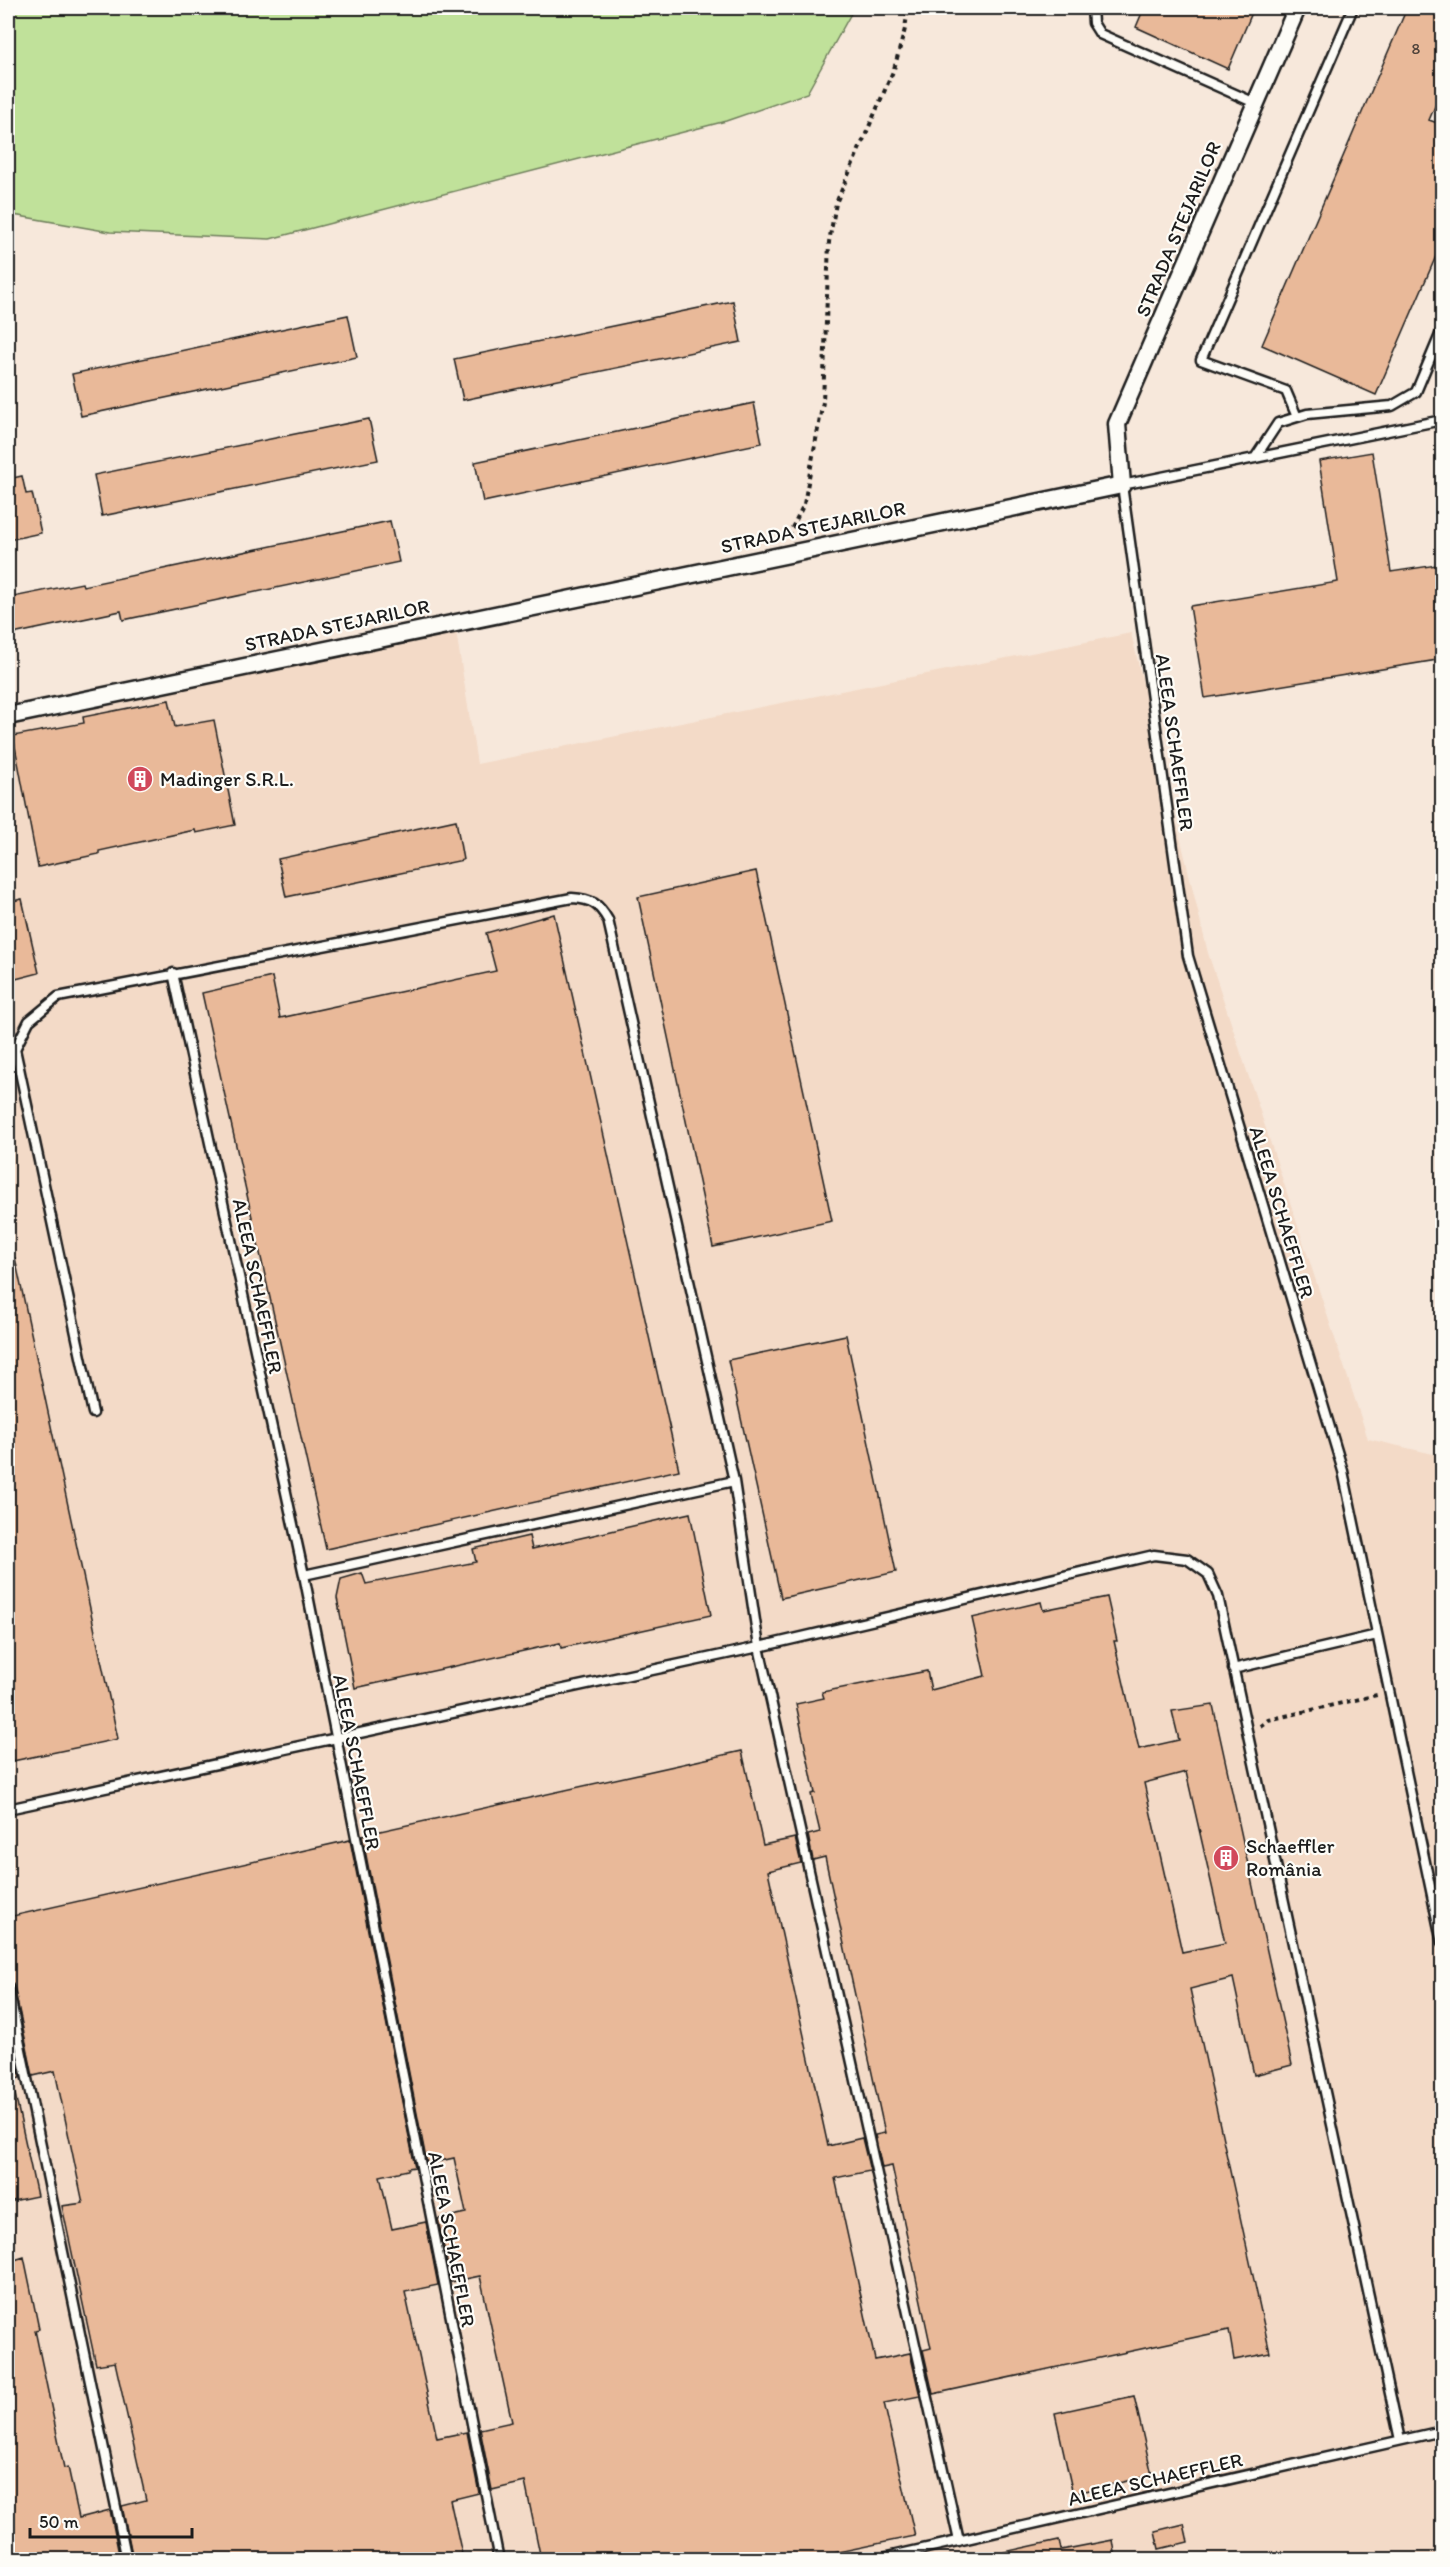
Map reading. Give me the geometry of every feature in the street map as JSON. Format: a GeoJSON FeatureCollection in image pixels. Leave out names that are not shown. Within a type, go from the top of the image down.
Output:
{"type":"FeatureCollection","features":[{"type":"Feature","properties":{"kind":"street","name":"STRADA STEJARILOR"},"geometry":{"type":"LineString","coordinates":[[8,716],[1122,485],[1117,424],[1297,8]]}},
{"type":"Feature","properties":{"kind":"lane"},"geometry":{"type":"LineString","coordinates":[[1092,8],[1093,23],[1100,34],[1255,104]]}},
{"type":"Feature","properties":{"kind":"lane"},"geometry":{"type":"LineString","coordinates":[[1297,417],[1286,391],[1201,360],[1353,8]]}},
{"type":"Feature","properties":{"kind":"lane"},"geometry":{"type":"LineString","coordinates":[[1255,458],[1278,423],[1307,414],[1392,406],[1416,392],[1443,330]]}},
{"type":"Feature","properties":{"kind":"lane"},"geometry":{"type":"LineString","coordinates":[[1122,485],[1443,420]]}},
{"type":"Feature","properties":{"kind":"lane","name":"ALEEA SCHAEFFLER"},"geometry":{"type":"LineString","coordinates":[[1122,485],[1188,956],[1343,1471],[1443,1943]]}},
{"type":"Feature","properties":{"kind":"lane"},"geometry":{"type":"LineString","coordinates":[[93,1413],[15,1049],[29,1022],[58,997],[173,973],[572,898],[585,898],[599,904],[608,920],[734,1480],[759,1647],[960,2541]]}},
{"type":"Feature","properties":{"kind":"lane","name":"ALEEA SCHAEFFLER"},"geometry":{"type":"LineString","coordinates":[[173,973],[304,1575],[335,1740],[500,2559]]}},
{"type":"Feature","properties":{"kind":"lane"},"geometry":{"type":"LineString","coordinates":[[304,1575],[734,1480]]}},
{"type":"Feature","properties":{"kind":"lane"},"geometry":{"type":"LineString","coordinates":[[8,1809],[759,1647],[1154,1555],[1187,1559],[1208,1574],[1218,1596],[1400,2440]]}},
{"type":"Feature","properties":{"kind":"lane"},"geometry":{"type":"LineString","coordinates":[[1233,1669],[1377,1635]]}},
{"type":"Feature","properties":{"kind":"lane"},"geometry":{"type":"LineString","coordinates":[[8,1988],[127,2559]]}},
{"type":"Feature","properties":{"kind":"lane","name":"ALEEA SCHAEFFLER"},"geometry":{"type":"LineString","coordinates":[[874,2559],[1443,2431]]}},
{"type":"Feature","properties":{"kind":"path"},"geometry":{"type":"LineString","coordinates":[[778,555],[804,504],[823,402],[829,242],[836,203],[894,69],[908,8]]}},
{"type":"Feature","properties":{"kind":"path"},"geometry":{"type":"LineString","coordinates":[[1248,1735],[1268,1720],[1389,1692]]}},
{"type":"Feature","properties":{"kind":"shaded area"},"geometry":{"type":"Polygon","coordinates":[[[456,631],[477,764],[1131,633],[1208,953],[1368,1439],[1442,1456],[1442,2559],[8,2559],[8,727],[456,631]]]}},
{"type":"Feature","properties":{"kind":"green space"},"geometry":{"type":"Polygon","coordinates":[[[8,8],[854,8],[807,93],[726,121],[270,239],[110,232],[8,214],[8,8]]]}},
{"type":"Feature","properties":{"kind":"building"},"geometry":{"type":"Polygon","coordinates":[[[1144,8],[1254,8],[1228,69],[1136,27],[1144,8]]]}},
{"type":"Feature","properties":{"kind":"building"},"geometry":{"type":"Polygon","coordinates":[[[1407,8],[1443,8],[1443,88],[1429,120],[1443,125],[1443,240],[1376,395],[1262,345],[1407,8]]]}},
{"type":"Feature","properties":{"kind":"building"},"geometry":{"type":"Polygon","coordinates":[[[733,301],[741,342],[463,400],[454,359],[733,301]]]}},
{"type":"Feature","properties":{"kind":"building"},"geometry":{"type":"Polygon","coordinates":[[[348,315],[357,357],[81,416],[72,374],[348,315]]]}},
{"type":"Feature","properties":{"kind":"building"},"geometry":{"type":"Polygon","coordinates":[[[754,403],[762,443],[483,502],[475,462],[754,403]]]}},
{"type":"Feature","properties":{"kind":"building"},"geometry":{"type":"Polygon","coordinates":[[[369,419],[378,460],[102,516],[94,475],[369,419]]]}},
{"type":"Feature","properties":{"kind":"building"},"geometry":{"type":"Polygon","coordinates":[[[1372,452],[1391,572],[1443,564],[1443,659],[1205,698],[1190,606],[1338,582],[1319,461],[1372,452]]]}},
{"type":"Feature","properties":{"kind":"building"},"geometry":{"type":"Polygon","coordinates":[[[22,476],[26,494],[32,493],[41,533],[8,540],[8,479],[22,476]]]}},
{"type":"Feature","properties":{"kind":"building"},"geometry":{"type":"Polygon","coordinates":[[[390,521],[399,562],[123,620],[121,611],[8,635],[8,598],[82,583],[83,586],[390,521]]]}},
{"type":"Feature","properties":{"kind":"building"},"geometry":{"type":"Polygon","coordinates":[[[169,700],[175,727],[214,720],[235,825],[196,833],[195,830],[38,867],[13,736],[84,723],[83,717],[169,700]]]}},
{"type":"Feature","properties":{"kind":"building"},"geometry":{"type":"Polygon","coordinates":[[[456,820],[463,860],[286,897],[278,859],[456,820]]]}},
{"type":"Feature","properties":{"kind":"building"},"geometry":{"type":"Polygon","coordinates":[[[756,871],[832,1221],[713,1247],[638,897],[756,871]]]}},
{"type":"Feature","properties":{"kind":"building"},"geometry":{"type":"Polygon","coordinates":[[[22,899],[39,973],[8,981],[8,902],[22,899]]]}},
{"type":"Feature","properties":{"kind":"building"},"geometry":{"type":"Polygon","coordinates":[[[554,914],[679,1470],[326,1549],[202,993],[272,977],[280,1018],[496,971],[486,933],[554,914]]]}},
{"type":"Feature","properties":{"kind":"building"},"geometry":{"type":"Polygon","coordinates":[[[15,1258],[118,1739],[8,1762],[8,1259],[15,1258]]]}},
{"type":"Feature","properties":{"kind":"building"},"geometry":{"type":"Polygon","coordinates":[[[846,1335],[896,1572],[781,1598],[728,1360],[846,1335]]]}},
{"type":"Feature","properties":{"kind":"building"},"geometry":{"type":"Polygon","coordinates":[[[690,1513],[711,1615],[561,1648],[560,1643],[355,1688],[337,1598],[341,1579],[362,1573],[366,1584],[476,1562],[473,1549],[529,1536],[532,1549],[690,1513]]]}},
{"type":"Feature","properties":{"kind":"building"},"geometry":{"type":"Polygon","coordinates":[[[1107,1597],[1117,1641],[1114,1641],[1139,1749],[1179,1740],[1172,1711],[1213,1705],[1292,2065],[1254,2075],[1233,1978],[1190,1989],[1270,2353],[1234,2360],[1229,2330],[933,2394],[923,2350],[931,2348],[892,2166],[882,2168],[875,2135],[885,2133],[825,1857],[813,1860],[808,1835],[820,1832],[811,1794],[815,1793],[796,1704],[824,1698],[822,1692],[927,1671],[931,1690],[985,1676],[972,1618],[1041,1602],[1043,1610],[1107,1597]],[[1186,1772],[1144,1783],[1182,1952],[1225,1943],[1186,1772]]]}},
{"type":"Feature","properties":{"kind":"building"},"geometry":{"type":"Polygon","coordinates":[[[742,1751],[763,1845],[795,1838],[801,1863],[768,1871],[828,2146],[862,2138],[870,2171],[835,2178],[875,2360],[910,2353],[920,2396],[884,2403],[915,2536],[805,2559],[541,2559],[525,2482],[492,2490],[480,2429],[512,2422],[480,2276],[451,2282],[438,2219],[466,2213],[454,2158],[427,2164],[362,1835],[742,1751]]]}},
{"type":"Feature","properties":{"kind":"building"},"geometry":{"type":"Polygon","coordinates":[[[350,1840],[415,2167],[380,2176],[392,2229],[426,2222],[438,2285],[405,2292],[437,2438],[467,2432],[479,2493],[450,2500],[463,2559],[133,2559],[122,2506],[146,2500],[115,2362],[96,2365],[62,2206],[83,2203],[55,2071],[33,2076],[14,1986],[9,1981],[8,1975],[8,1917],[350,1840]]]}},
{"type":"Feature","properties":{"kind":"building"},"geometry":{"type":"Polygon","coordinates":[[[11,2035],[20,2078],[8,2081],[8,2036],[11,2035]]]}},
{"type":"Feature","properties":{"kind":"building"},"geometry":{"type":"Polygon","coordinates":[[[15,2094],[37,2196],[8,2202],[8,2095],[15,2094]]]}},
{"type":"Feature","properties":{"kind":"building"},"geometry":{"type":"Polygon","coordinates":[[[24,2257],[39,2329],[35,2330],[64,2468],[68,2467],[79,2518],[110,2510],[120,2559],[8,2559],[8,2262],[24,2257]]]}},
{"type":"Feature","properties":{"kind":"building"},"geometry":{"type":"Polygon","coordinates":[[[1134,2396],[1152,2475],[1073,2494],[1055,2413],[1134,2396]]]}},
{"type":"Feature","properties":{"kind":"building"},"geometry":{"type":"Polygon","coordinates":[[[1184,2524],[1188,2542],[1159,2549],[1155,2531],[1184,2524]]]}},
{"type":"Feature","properties":{"kind":"building"},"geometry":{"type":"Polygon","coordinates":[[[1059,2540],[1061,2550],[1113,2540],[1116,2559],[1004,2559],[1004,2552],[1059,2540]]]}},
{"type":"Feature","properties":{"kind":"place","name":"Madinger S.R.L."},"geometry":{"type":"Point","coordinates":[140,779]}},
{"type":"Feature","properties":{"kind":"place","name":"Schaeffler România"},"geometry":{"type":"Point","coordinates":[1226,1858]}}]}
